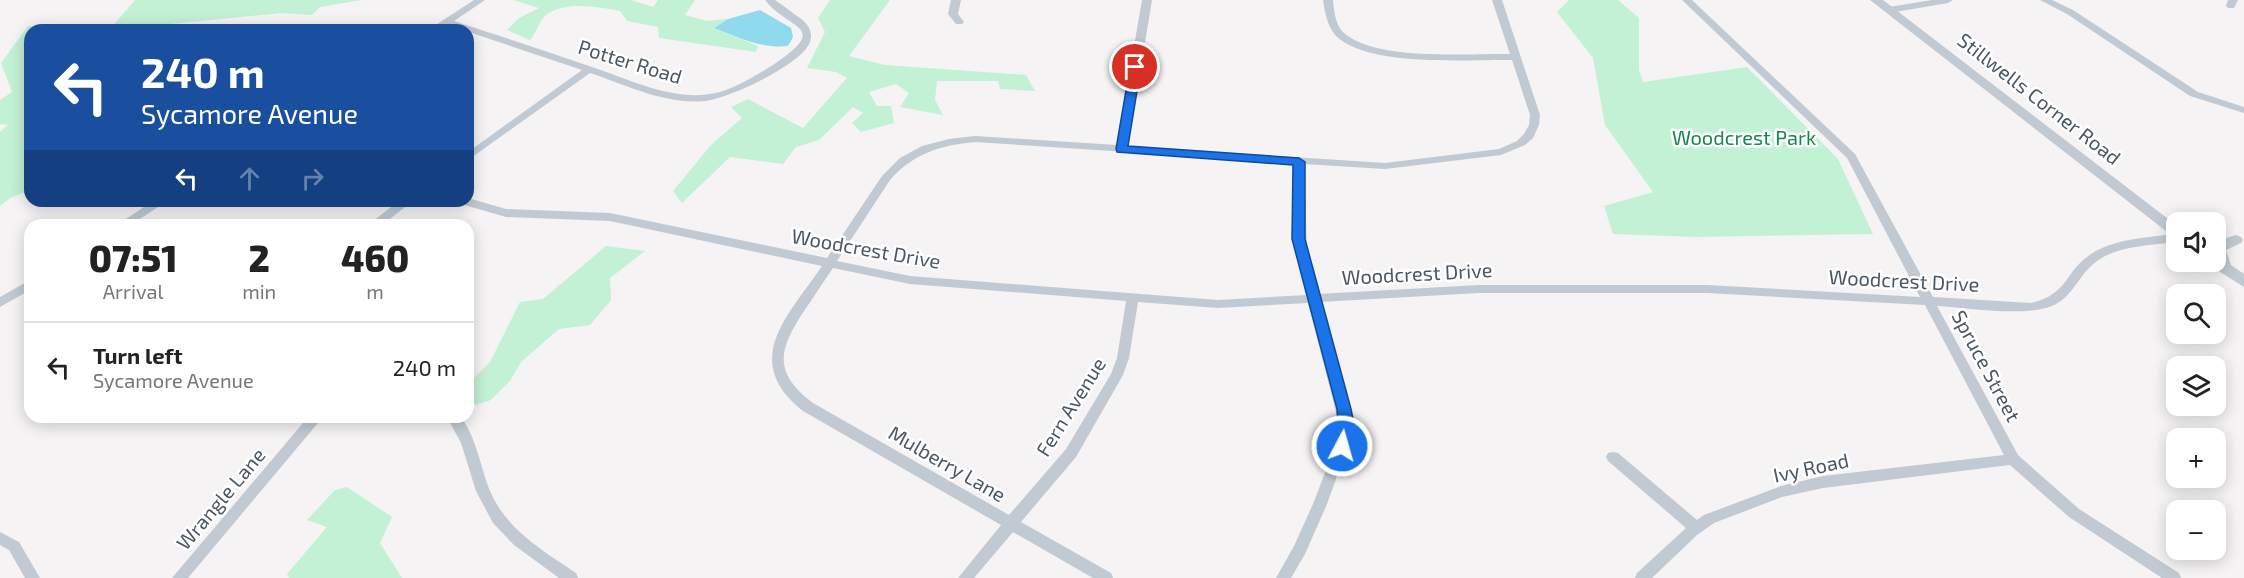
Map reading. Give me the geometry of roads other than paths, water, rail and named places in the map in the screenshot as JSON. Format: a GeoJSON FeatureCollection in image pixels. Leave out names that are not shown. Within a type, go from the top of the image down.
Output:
{"type":"FeatureCollection","features":[{"type":"Feature","properties":{"kind":"street"},"geometry":{"type":"LineString","coordinates":[[442,24],[480,0]]}},
{"type":"Feature","properties":{"kind":"street","name":"Potter Road"},"geometry":{"type":"LineString","coordinates":[[474,30],[589,69],[683,97],[703,98],[727,93],[790,57],[806,40],[807,34],[802,23],[774,6],[770,0]]}},
{"type":"Feature","properties":{"kind":"street"},"geometry":{"type":"LineString","coordinates":[[956,0],[953,14],[959,22]]}},
{"type":"Feature","properties":{"kind":"street"},"geometry":{"type":"LineString","coordinates":[[1122,149],[1147,0]]}},
{"type":"Feature","properties":{"kind":"street"},"geometry":{"type":"LineString","coordinates":[[1328,0],[1335,28],[1349,41],[1368,50],[1395,54],[1515,57]]}},
{"type":"Feature","properties":{"kind":"street"},"geometry":{"type":"LineString","coordinates":[[829,264],[892,170],[908,157],[928,147],[975,139],[1385,166],[1486,155],[1512,148],[1529,136],[1535,115],[1497,0]]}},
{"type":"Feature","properties":{"kind":"street","name":"Spruce Street"},"geometry":{"type":"LineString","coordinates":[[1687,0],[1851,156],[2013,459],[2074,513],[2175,578]]}},
{"type":"Feature","properties":{"kind":"street","name":"Stillwells Corner Road"},"geometry":{"type":"LineString","coordinates":[[1876,0],[2166,224]]}},
{"type":"Feature","properties":{"kind":"street"},"geometry":{"type":"LineString","coordinates":[[1889,10],[1948,0]]}},
{"type":"Feature","properties":{"kind":"street"},"geometry":{"type":"LineString","coordinates":[[2045,0],[2070,12],[2193,94],[2244,110]]}},
{"type":"Feature","properties":{"kind":"street","name":"Potter Road"},"geometry":{"type":"LineString","coordinates":[[446,21],[455,24]]}},
{"type":"Feature","properties":{"kind":"street"},"geometry":{"type":"LineString","coordinates":[[474,153],[589,69]]}},
{"type":"Feature","properties":{"kind":"street"},"geometry":{"type":"LineString","coordinates":[[1282,578],[1297,557],[1342,446],[1345,431],[1344,409],[1298,239],[1299,162]]}},
{"type":"Feature","properties":{"kind":"street","name":"Woodcrest Drive"},"geometry":{"type":"LineString","coordinates":[[474,204],[507,213],[610,218],[910,280],[1218,304],[1479,289],[1707,289],[2017,308],[2041,305],[2065,294],[2090,261],[2103,253],[2166,240]]}},
{"type":"Feature","properties":{"kind":"street"},"geometry":{"type":"LineString","coordinates":[[132,219],[152,207]]}},
{"type":"Feature","properties":{"kind":"street"},"geometry":{"type":"LineString","coordinates":[[382,219],[399,207]]}},
{"type":"Feature","properties":{"kind":"street","name":"Mulberry Lane"},"geometry":{"type":"LineString","coordinates":[[829,264],[783,334],[778,350],[779,374],[788,390],[808,407],[1106,578]]}},
{"type":"Feature","properties":{"kind":"street"},"geometry":{"type":"LineString","coordinates":[[2226,268],[2244,282]]}},
{"type":"Feature","properties":{"kind":"street"},"geometry":{"type":"LineString","coordinates":[[0,303],[24,288]]}},
{"type":"Feature","properties":{"kind":"street","name":"Fern Avenue"},"geometry":{"type":"LineString","coordinates":[[965,578],[1071,453],[1117,375],[1123,358],[1133,298]]}},
{"type":"Feature","properties":{"kind":"street","name":"Wrangle Lane"},"geometry":{"type":"LineString","coordinates":[[179,578],[311,423]]}},
{"type":"Feature","properties":{"kind":"street"},"geometry":{"type":"LineString","coordinates":[[457,423],[469,444],[483,492],[495,516],[513,537],[561,576]]}},
{"type":"Feature","properties":{"kind":"street"},"geometry":{"type":"LineString","coordinates":[[1613,457],[1696,528]]}},
{"type":"Feature","properties":{"kind":"street","name":"Ivy Road"},"geometry":{"type":"LineString","coordinates":[[1642,578],[1696,528],[1709,519],[1781,492],[1823,482],[2013,459]]}},
{"type":"Feature","properties":{"kind":"street"},"geometry":{"type":"LineString","coordinates":[[0,538],[14,546],[33,578]]}},
{"type":"Feature","properties":{"kind":"water"},"geometry":{"type":"Polygon","coordinates":[[[760,10],[791,28],[793,37],[788,46],[759,44],[714,28],[728,19],[760,10]]]}},
{"type":"Feature","properties":{"kind":"park label","name":"Woodcrest Park"},"geometry":{"type":"Point","coordinates":[1744,138]}}]}
